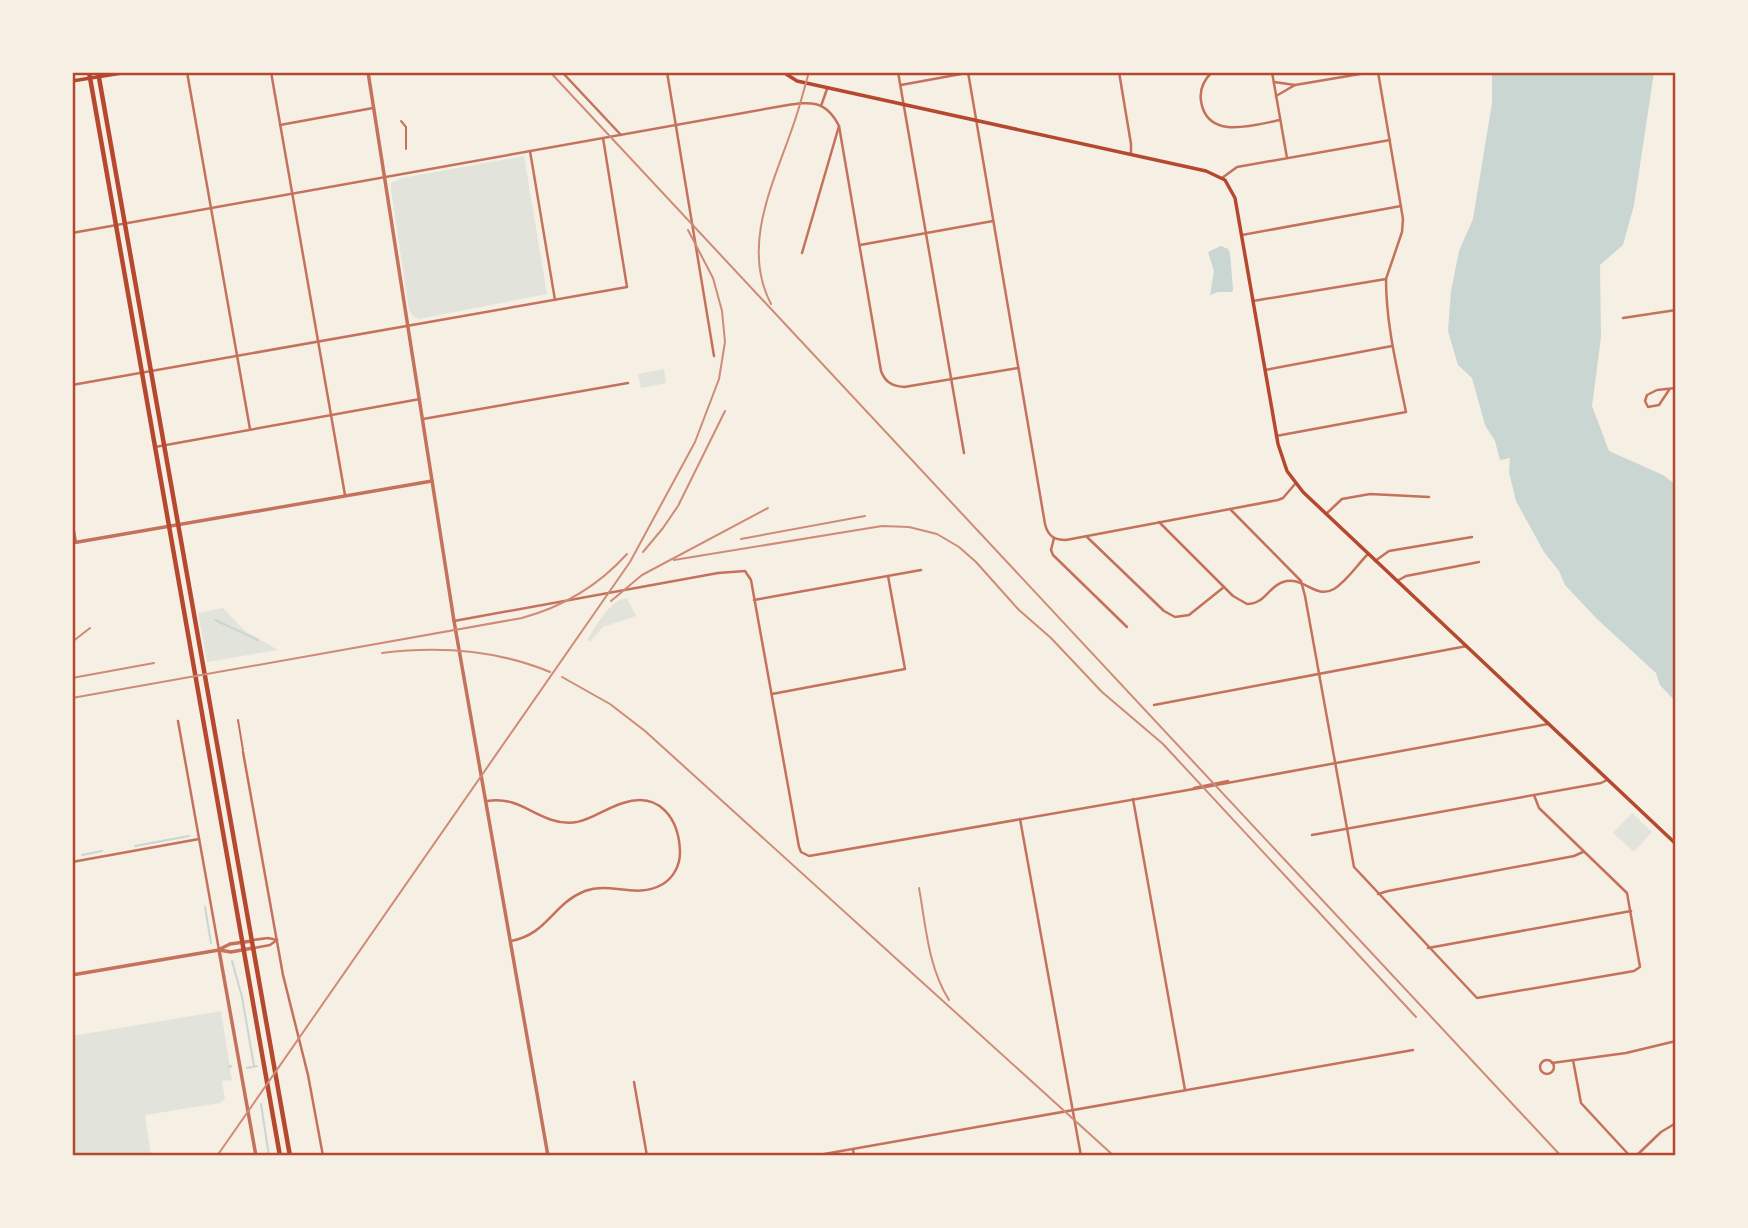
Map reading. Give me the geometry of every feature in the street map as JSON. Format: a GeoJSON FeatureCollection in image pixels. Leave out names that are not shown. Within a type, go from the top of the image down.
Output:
{"type":"FeatureCollection","features":[{"type":"Feature","properties":{"kind":"main road"},"geometry":{"type":"LineString","coordinates":[[72,81],[94,75],[128,72]]}},
{"type":"Feature","properties":{"kind":"main road"},"geometry":{"type":"LineString","coordinates":[[783,72],[797,81],[1206,171],[1222,178],[1234,195],[1276,436],[1283,464],[1296,484],[1676,844]]}},
{"type":"Feature","properties":{"kind":"main road"},"geometry":{"type":"LineString","coordinates":[[94,75],[158,467],[199,650],[290,1156]]}},
{"type":"Feature","properties":{"kind":"main road"},"geometry":{"type":"LineString","coordinates":[[94,75],[120,225],[164,445],[192,651],[280,1156]]}},
{"type":"Feature","properties":{"kind":"main road"},"geometry":{"type":"LineString","coordinates":[[158,467],[170,480]]}},
{"type":"Feature","properties":{"kind":"street"},"geometry":{"type":"LineString","coordinates":[[187,72],[250,429]]}},
{"type":"Feature","properties":{"kind":"street"},"geometry":{"type":"LineString","coordinates":[[271,72],[345,495]]}},
{"type":"Feature","properties":{"kind":"street"},"geometry":{"type":"LineString","coordinates":[[368,72],[454,621],[548,1156]]}},
{"type":"Feature","properties":{"kind":"street"},"geometry":{"type":"LineString","coordinates":[[562,72],[621,135]]}},
{"type":"Feature","properties":{"kind":"street"},"geometry":{"type":"LineString","coordinates":[[667,72],[714,356]]}},
{"type":"Feature","properties":{"kind":"street"},"geometry":{"type":"LineString","coordinates":[[898,72],[964,453]]}},
{"type":"Feature","properties":{"kind":"street"},"geometry":{"type":"LineString","coordinates":[[901,85],[969,72],[1047,531],[1054,538],[1066,540],[1281,499],[1296,484]]}},
{"type":"Feature","properties":{"kind":"street"},"geometry":{"type":"LineString","coordinates":[[1119,72],[1131,154]]}},
{"type":"Feature","properties":{"kind":"street"},"geometry":{"type":"LineString","coordinates":[[1212,72],[1203,85],[1200,99],[1206,114],[1216,124],[1235,128],[1280,120]]}},
{"type":"Feature","properties":{"kind":"street"},"geometry":{"type":"LineString","coordinates":[[1272,72],[1287,158]]}},
{"type":"Feature","properties":{"kind":"street"},"geometry":{"type":"LineString","coordinates":[[1274,82],[1295,85],[1371,72]]}},
{"type":"Feature","properties":{"kind":"street"},"geometry":{"type":"LineString","coordinates":[[1276,436],[1406,412],[1393,346],[1386,279],[1402,232],[1401,206],[1378,72]]}},
{"type":"Feature","properties":{"kind":"street"},"geometry":{"type":"LineString","coordinates":[[1276,96],[1295,85]]}},
{"type":"Feature","properties":{"kind":"street"},"geometry":{"type":"LineString","coordinates":[[821,106],[828,88]]}},
{"type":"Feature","properties":{"kind":"street"},"geometry":{"type":"LineString","coordinates":[[72,233],[800,103],[821,106],[832,114],[839,126],[881,371],[888,382],[904,387],[1018,368]]}},
{"type":"Feature","properties":{"kind":"street"},"geometry":{"type":"LineString","coordinates":[[280,125],[374,108]]}},
{"type":"Feature","properties":{"kind":"street"},"geometry":{"type":"LineString","coordinates":[[802,253],[839,126]]}},
{"type":"Feature","properties":{"kind":"street"},"geometry":{"type":"LineString","coordinates":[[72,385],[627,287],[603,138]]}},
{"type":"Feature","properties":{"kind":"street"},"geometry":{"type":"LineString","coordinates":[[1222,178],[1237,167],[1390,139]]}},
{"type":"Feature","properties":{"kind":"street"},"geometry":{"type":"LineString","coordinates":[[530,151],[555,300]]}},
{"type":"Feature","properties":{"kind":"street"},"geometry":{"type":"LineString","coordinates":[[1242,236],[1401,206]]}},
{"type":"Feature","properties":{"kind":"street"},"geometry":{"type":"LineString","coordinates":[[860,245],[993,221]]}},
{"type":"Feature","properties":{"kind":"street"},"geometry":{"type":"LineString","coordinates":[[1253,301],[1386,279]]}},
{"type":"Feature","properties":{"kind":"street"},"geometry":{"type":"LineString","coordinates":[[1623,318],[1676,310]]}},
{"type":"Feature","properties":{"kind":"street"},"geometry":{"type":"LineString","coordinates":[[1265,370],[1393,346]]}},
{"type":"Feature","properties":{"kind":"street"},"geometry":{"type":"LineString","coordinates":[[423,419],[628,383]]}},
{"type":"Feature","properties":{"kind":"street"},"geometry":{"type":"LineString","coordinates":[[1669,390],[1659,405],[1648,407],[1645,401],[1647,395],[1657,390],[1676,388]]}},
{"type":"Feature","properties":{"kind":"street"},"geometry":{"type":"LineString","coordinates":[[155,447],[419,399]]}},
{"type":"Feature","properties":{"kind":"street"},"geometry":{"type":"LineString","coordinates":[[72,521],[74,543],[432,481]]}},
{"type":"Feature","properties":{"kind":"street"},"geometry":{"type":"LineString","coordinates":[[1326,514],[1342,499],[1370,494],[1429,497]]}},
{"type":"Feature","properties":{"kind":"street"},"geometry":{"type":"LineString","coordinates":[[1230,509],[1313,590],[1328,592],[1368,554]]}},
{"type":"Feature","properties":{"kind":"street"},"geometry":{"type":"LineString","coordinates":[[1158,522],[1240,601],[1252,604],[1281,583],[1301,581]]}},
{"type":"Feature","properties":{"kind":"street"},"geometry":{"type":"LineString","coordinates":[[1086,536],[1164,611],[1175,617],[1189,615],[1224,587]]}},
{"type":"Feature","properties":{"kind":"street"},"geometry":{"type":"LineString","coordinates":[[1376,561],[1389,551],[1472,537]]}},
{"type":"Feature","properties":{"kind":"street"},"geometry":{"type":"LineString","coordinates":[[1054,538],[1051,550],[1054,555],[1127,627]]}},
{"type":"Feature","properties":{"kind":"street"},"geometry":{"type":"LineString","coordinates":[[1397,581],[1406,576],[1479,562]]}},
{"type":"Feature","properties":{"kind":"street"},"geometry":{"type":"LineString","coordinates":[[754,600],[921,570]]}},
{"type":"Feature","properties":{"kind":"street"},"geometry":{"type":"LineString","coordinates":[[454,621],[728,571],[747,572],[799,847],[805,855],[812,856],[1549,724]]}},
{"type":"Feature","properties":{"kind":"street"},"geometry":{"type":"LineString","coordinates":[[772,694],[905,669],[888,576]]}},
{"type":"Feature","properties":{"kind":"street"},"geometry":{"type":"LineString","coordinates":[[1301,581],[1306,596],[1354,867],[1477,998],[1639,968],[1640,957],[1627,892],[1539,808],[1534,795]]}},
{"type":"Feature","properties":{"kind":"street"},"geometry":{"type":"LineString","coordinates":[[1154,705],[1467,645]]}},
{"type":"Feature","properties":{"kind":"street"},"geometry":{"type":"LineString","coordinates":[[178,721],[256,1156]]}},
{"type":"Feature","properties":{"kind":"street"},"geometry":{"type":"LineString","coordinates":[[243,752],[286,990],[308,1075],[323,1156]]}},
{"type":"Feature","properties":{"kind":"street"},"geometry":{"type":"LineString","coordinates":[[1312,835],[1607,780]]}},
{"type":"Feature","properties":{"kind":"street"},"geometry":{"type":"LineString","coordinates":[[1133,799],[1185,1090]]}},
{"type":"Feature","properties":{"kind":"street"},"geometry":{"type":"LineString","coordinates":[[487,801],[509,801],[552,820],[568,822],[593,818],[622,803],[636,800],[652,802],[663,808],[673,819],[678,838],[680,852],[677,867],[674,874],[663,884],[640,892],[604,888],[584,892],[566,902],[533,934],[511,941]]}},
{"type":"Feature","properties":{"kind":"street"},"geometry":{"type":"LineString","coordinates":[[1020,819],[1080,1156]]}},
{"type":"Feature","properties":{"kind":"street"},"geometry":{"type":"LineString","coordinates":[[72,862],[200,839]]}},
{"type":"Feature","properties":{"kind":"street"},"geometry":{"type":"LineString","coordinates":[[1378,894],[1584,852]]}},
{"type":"Feature","properties":{"kind":"street"},"geometry":{"type":"LineString","coordinates":[[1428,947],[1632,911]]}},
{"type":"Feature","properties":{"kind":"street"},"geometry":{"type":"LineString","coordinates":[[72,975],[219,950],[242,942],[268,938],[277,940]]}},
{"type":"Feature","properties":{"kind":"street"},"geometry":{"type":"LineString","coordinates":[[219,950],[243,950],[270,945],[277,940]]}},
{"type":"Feature","properties":{"kind":"street"},"geometry":{"type":"LineString","coordinates":[[1552,1063],[1626,1054],[1676,1041]]}},
{"type":"Feature","properties":{"kind":"street"},"geometry":{"type":"LineString","coordinates":[[813,1156],[1413,1050]]}},
{"type":"Feature","properties":{"kind":"street"},"geometry":{"type":"LineString","coordinates":[[1573,1060],[1581,1103],[1630,1156]]}},
{"type":"Feature","properties":{"kind":"street"},"geometry":{"type":"LineString","coordinates":[[634,1082],[647,1156]]}},
{"type":"Feature","properties":{"kind":"street"},"geometry":{"type":"LineString","coordinates":[[1636,1156],[1661,1132],[1676,1123]]}},
{"type":"Feature","properties":{"kind":"street"},"geometry":{"type":"LineString","coordinates":[[853,1149],[854,1156]]}},
{"type":"Feature","properties":{"kind":"lane"},"geometry":{"type":"LineString","coordinates":[[401,121],[406,127],[406,149]]}},
{"type":"Feature","properties":{"kind":"lane"},"geometry":{"type":"LineString","coordinates":[[238,720],[243,752]]}},
{"type":"Feature","properties":{"kind":"shaded area"},"geometry":{"type":"Polygon","coordinates":[[[1492,72],[1654,72],[1634,205],[1623,245],[1600,265],[1601,337],[1592,406],[1609,451],[1663,475],[1676,485],[1676,702],[1660,685],[1656,673],[1597,619],[1565,585],[1559,571],[1544,552],[1516,501],[1509,472],[1510,458],[1500,460],[1495,441],[1485,425],[1472,378],[1458,365],[1448,331],[1451,291],[1459,251],[1473,219],[1492,103],[1492,72]]]}},
{"type":"Feature","properties":{"kind":"shaded area"},"geometry":{"type":"Polygon","coordinates":[[[524,156],[547,294],[419,319],[413,316],[409,310],[391,183],[402,178],[524,156]]]}},
{"type":"Feature","properties":{"kind":"shaded area"},"geometry":{"type":"Polygon","coordinates":[[[1221,246],[1230,253],[1233,290],[1210,295],[1214,271],[1208,252],[1221,246]]]}},
{"type":"Feature","properties":{"kind":"shaded area"},"geometry":{"type":"Polygon","coordinates":[[[664,369],[666,383],[641,388],[638,374],[664,369]]]}},
{"type":"Feature","properties":{"kind":"shaded area"},"geometry":{"type":"Polygon","coordinates":[[[627,598],[636,616],[603,627],[590,642],[587,640],[609,609],[627,598]]]}},
{"type":"Feature","properties":{"kind":"shaded area"},"geometry":{"type":"Polygon","coordinates":[[[223,608],[245,631],[278,650],[207,662],[198,613],[223,608]]]}},
{"type":"Feature","properties":{"kind":"shaded area"},"geometry":{"type":"Polygon","coordinates":[[[1632,813],[1652,832],[1634,852],[1613,833],[1632,813]]]}},
{"type":"Feature","properties":{"kind":"shaded area"},"geometry":{"type":"Polygon","coordinates":[[[221,1011],[232,1080],[222,1081],[225,1099],[220,1103],[145,1115],[151,1156],[72,1156],[72,1036],[221,1011]]]}},
{"type":"Feature","properties":{"kind":"waterway"},"geometry":{"type":"LineString","coordinates":[[215,620],[258,640]]}},
{"type":"Feature","properties":{"kind":"waterway"},"geometry":{"type":"LineString","coordinates":[[135,846],[189,836]]}},
{"type":"Feature","properties":{"kind":"waterway"},"geometry":{"type":"LineString","coordinates":[[82,855],[102,851]]}},
{"type":"Feature","properties":{"kind":"waterway"},"geometry":{"type":"LineString","coordinates":[[205,907],[211,943]]}},
{"type":"Feature","properties":{"kind":"waterway"},"geometry":{"type":"LineString","coordinates":[[232,961],[242,997],[254,1066]]}},
{"type":"Feature","properties":{"kind":"waterway"},"geometry":{"type":"LineString","coordinates":[[247,1068],[257,1066]]}},
{"type":"Feature","properties":{"kind":"waterway"},"geometry":{"type":"LineString","coordinates":[[261,1104],[269,1156]]}},
{"type":"Feature","properties":{"kind":"railway"},"geometry":{"type":"LineString","coordinates":[[550,72],[1561,1156]]}},
{"type":"Feature","properties":{"kind":"railway"},"geometry":{"type":"LineString","coordinates":[[771,304],[762,282],[760,236],[770,190],[809,72]]}},
{"type":"Feature","properties":{"kind":"railway"},"geometry":{"type":"LineString","coordinates":[[217,1156],[630,562],[695,442],[719,379],[725,342],[722,311],[713,278],[688,230]]}},
{"type":"Feature","properties":{"kind":"railway"},"geometry":{"type":"LineString","coordinates":[[643,552],[678,506],[725,411]]}},
{"type":"Feature","properties":{"kind":"railway"},"geometry":{"type":"LineString","coordinates":[[611,601],[642,575],[768,508]]}},
{"type":"Feature","properties":{"kind":"railway"},"geometry":{"type":"LineString","coordinates":[[741,539],[865,516]]}},
{"type":"Feature","properties":{"kind":"railway"},"geometry":{"type":"LineString","coordinates":[[674,560],[882,526],[909,527],[937,534],[959,547],[1102,692],[1163,744],[1416,1017]]}},
{"type":"Feature","properties":{"kind":"railway"},"geometry":{"type":"LineString","coordinates":[[72,698],[522,618],[579,594],[604,576],[627,554]]}},
{"type":"Feature","properties":{"kind":"railway"},"geometry":{"type":"LineString","coordinates":[[72,642],[90,628]]}},
{"type":"Feature","properties":{"kind":"railway"},"geometry":{"type":"LineString","coordinates":[[382,653],[446,650],[489,654],[550,672]]}},
{"type":"Feature","properties":{"kind":"railway"},"geometry":{"type":"LineString","coordinates":[[72,678],[154,663]]}},
{"type":"Feature","properties":{"kind":"railway"},"geometry":{"type":"LineString","coordinates":[[562,677],[610,704],[645,731],[1114,1156]]}},
{"type":"Feature","properties":{"kind":"railway"},"geometry":{"type":"LineString","coordinates":[[919,888],[932,960],[949,1000]]}}]}
